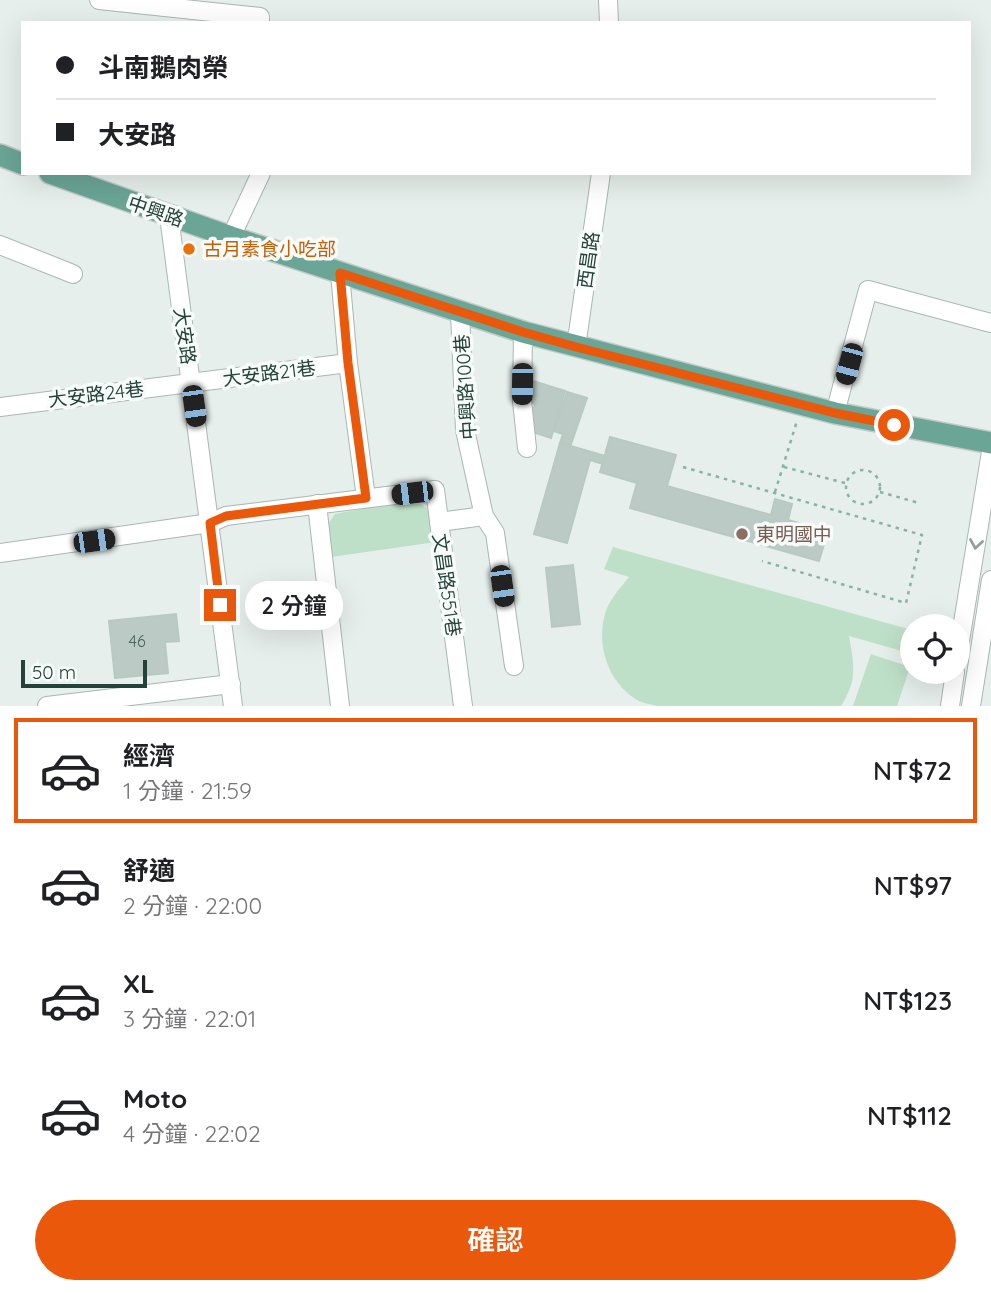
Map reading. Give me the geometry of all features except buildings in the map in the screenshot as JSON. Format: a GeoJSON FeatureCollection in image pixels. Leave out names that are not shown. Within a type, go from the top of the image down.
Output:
{"type":"FeatureCollection","features":[{"type":"Feature","properties":{"kind":"main road"},"geometry":{"type":"LineString","coordinates":[[0,155],[21,163]]}},
{"type":"Feature","properties":{"kind":"main road","name":"中興路"},"geometry":{"type":"LineString","coordinates":[[56,175],[231,237],[523,332],[835,413],[991,443]]}},
{"type":"Feature","properties":{"kind":"street"},"geometry":{"type":"LineString","coordinates":[[99,0],[259,13]]}},
{"type":"Feature","properties":{"kind":"street"},"geometry":{"type":"LineString","coordinates":[[608,0],[609,21]]}},
{"type":"Feature","properties":{"kind":"street"},"geometry":{"type":"LineString","coordinates":[[231,237],[260,175]]}},
{"type":"Feature","properties":{"kind":"street","name":"西昌路"},"geometry":{"type":"LineString","coordinates":[[576,347],[601,175]]}},
{"type":"Feature","properties":{"kind":"street","name":"大安路"},"geometry":{"type":"LineString","coordinates":[[169,216],[233,706]]}},
{"type":"Feature","properties":{"kind":"street"},"geometry":{"type":"LineString","coordinates":[[0,245],[73,274]]}},
{"type":"Feature","properties":{"kind":"street"},"geometry":{"type":"LineString","coordinates":[[340,273],[348,363],[366,498]]}},
{"type":"Feature","properties":{"kind":"street"},"geometry":{"type":"LineString","coordinates":[[835,413],[869,290],[991,323]]}},
{"type":"Feature","properties":{"kind":"street","name":"中興路100巷"},"geometry":{"type":"LineString","coordinates":[[460,312],[465,430],[484,516],[495,533],[514,666]]}},
{"type":"Feature","properties":{"kind":"street"},"geometry":{"type":"LineString","coordinates":[[523,332],[522,401],[527,448]]}},
{"type":"Feature","properties":{"kind":"street","name":"大安路21巷"},"geometry":{"type":"LineString","coordinates":[[191,382],[348,363]]}},
{"type":"Feature","properties":{"kind":"street","name":"大安路24巷"},"geometry":{"type":"LineString","coordinates":[[0,407],[191,382]]}},
{"type":"Feature","properties":{"kind":"street"},"geometry":{"type":"LineString","coordinates":[[964,614],[991,452]]}},
{"type":"Feature","properties":{"kind":"street","name":"文昌路551巷"},"geometry":{"type":"LineString","coordinates":[[0,554],[210,523],[226,516],[435,490],[463,706]]}},
{"type":"Feature","properties":{"kind":"street"},"geometry":{"type":"LineString","coordinates":[[317,504],[340,706]]}},
{"type":"Feature","properties":{"kind":"street"},"geometry":{"type":"LineString","coordinates":[[439,522],[484,516]]}},
{"type":"Feature","properties":{"kind":"street"},"geometry":{"type":"LineString","coordinates":[[971,706],[987,629],[991,580]]}},
{"type":"Feature","properties":{"kind":"street"},"geometry":{"type":"LineString","coordinates":[[47,706],[231,684]]}},
{"type":"Feature","properties":{"kind":"street"},"geometry":{"type":"LineString","coordinates":[[950,706],[953,684]]}},
{"type":"Feature","properties":{"kind":"path"},"geometry":{"type":"LineString","coordinates":[[774,493],[802,405]]}},
{"type":"Feature","properties":{"kind":"path"},"geometry":{"type":"LineString","coordinates":[[683,467],[922,535],[906,603],[762,561]]}},
{"type":"Feature","properties":{"kind":"path"},"geometry":{"type":"LineString","coordinates":[[784,467],[846,484]]}},
{"type":"Feature","properties":{"kind":"path"},"geometry":{"type":"LineString","coordinates":[[867,470],[880,481],[880,492],[873,502],[856,503],[848,495],[846,484],[852,474],[867,470]]}},
{"type":"Feature","properties":{"kind":"path"},"geometry":{"type":"LineString","coordinates":[[880,492],[919,503]]}},
{"type":"Feature","properties":{"kind":"green space"},"geometry":{"type":"Polygon","coordinates":[[[420,504],[431,511],[436,542],[331,557],[326,527],[335,514],[381,505],[420,504]]]}},
{"type":"Feature","properties":{"kind":"green space"},"geometry":{"type":"Polygon","coordinates":[[[613,547],[900,627],[900,650],[849,636],[853,672],[850,688],[841,706],[657,706],[641,702],[618,683],[607,662],[602,638],[605,614],[612,599],[629,577],[604,569],[613,547]]]}},
{"type":"Feature","properties":{"kind":"green space"},"geometry":{"type":"Polygon","coordinates":[[[871,654],[900,664],[900,684],[904,684],[897,706],[853,706],[871,654]]]}},
{"type":"Feature","properties":{"kind":"place","name":"古月素食小吃部"},"geometry":{"type":"Point","coordinates":[189,249]}},
{"type":"Feature","properties":{"kind":"place","name":"東明國中"},"geometry":{"type":"Point","coordinates":[742,534]}},
{"type":"Feature","properties":{"kind":"route"},"geometry":{"type":"LineString","coordinates":[[220,605],[210,523],[226,516],[366,498],[348,363],[340,273],[576,347],[835,413],[894,425]]}}]}
